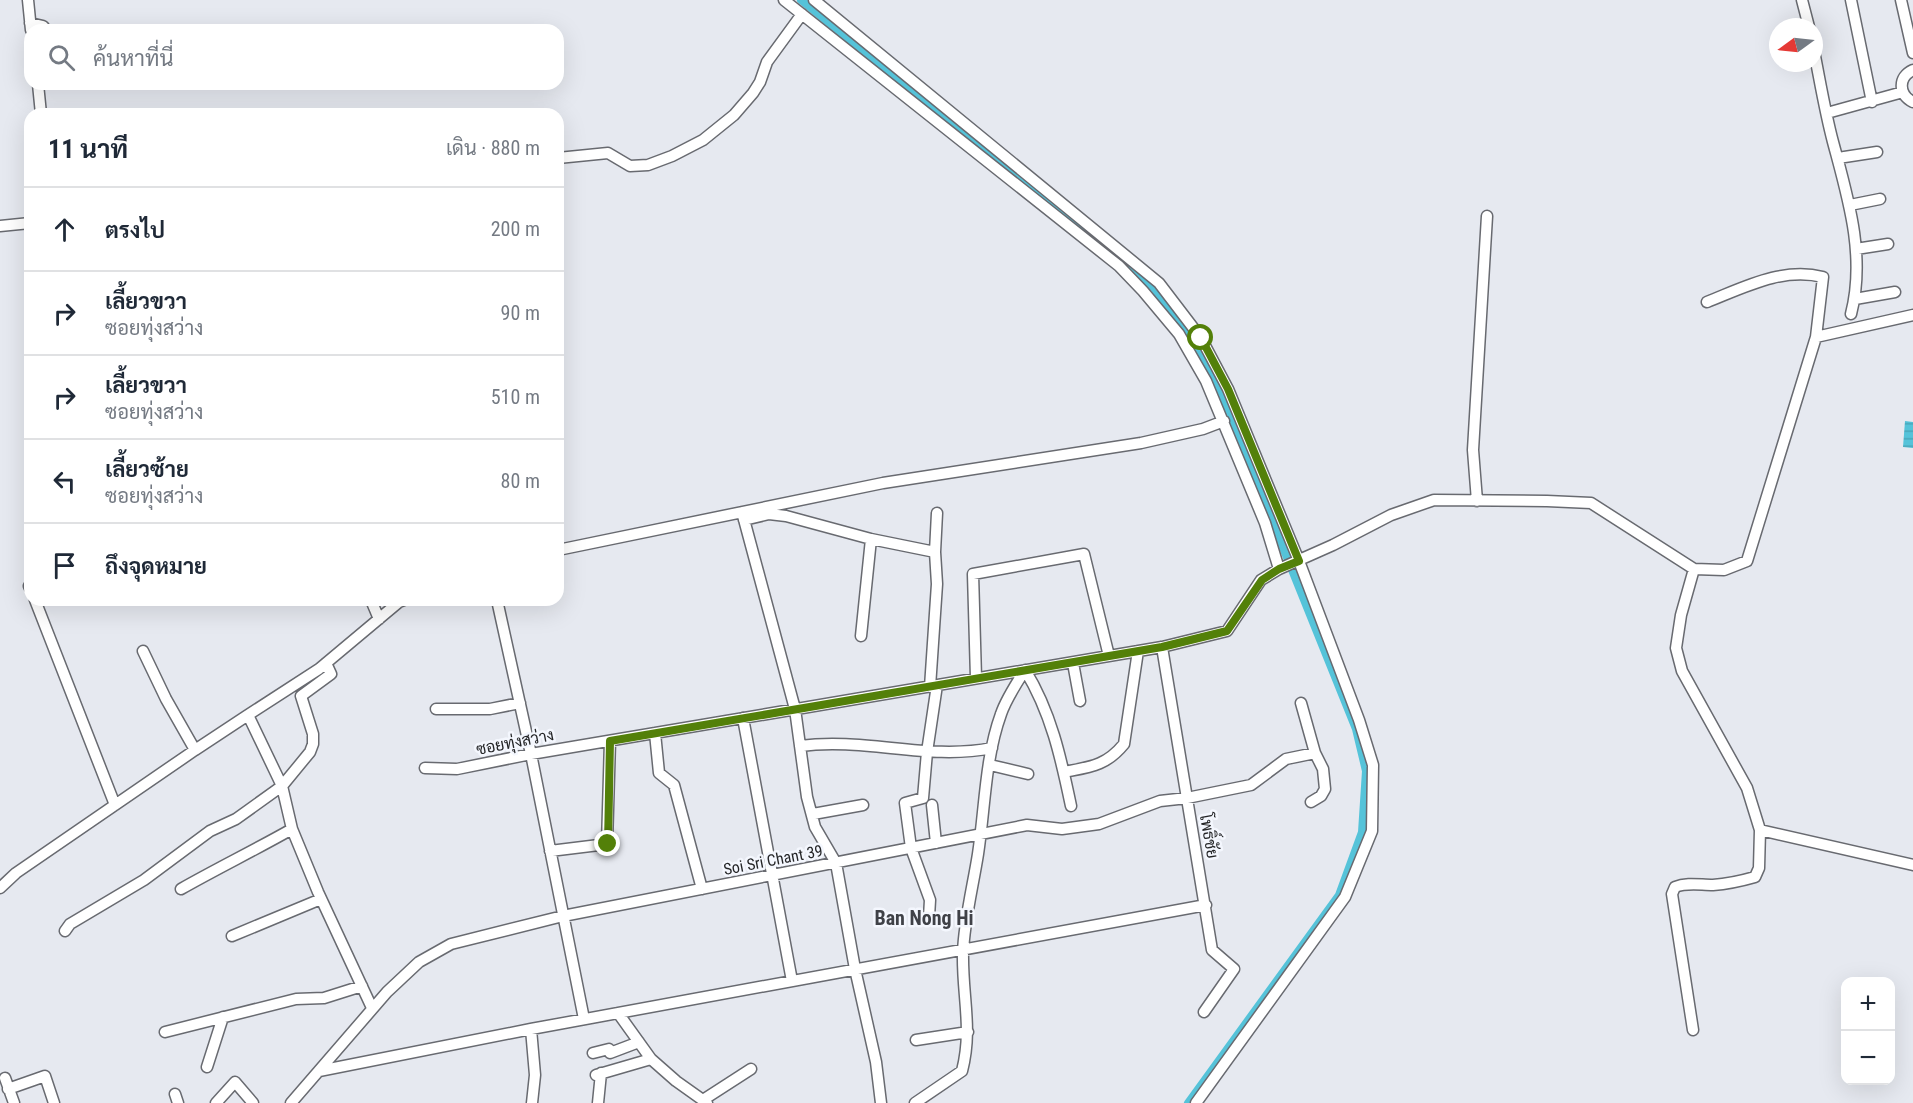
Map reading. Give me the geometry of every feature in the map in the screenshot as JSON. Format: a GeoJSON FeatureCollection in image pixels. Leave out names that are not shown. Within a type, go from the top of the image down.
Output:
{"type":"FeatureCollection","features":[{"type":"Feature","properties":{"kind":"street"},"geometry":{"type":"LineString","coordinates":[[28,0],[30,24]]}},
{"type":"Feature","properties":{"kind":"street"},"geometry":{"type":"LineString","coordinates":[[784,0],[1119,266],[1143,291],[1179,334],[1206,381],[1265,523],[1289,565]]}},
{"type":"Feature","properties":{"kind":"street"},"geometry":{"type":"LineString","coordinates":[[814,0],[1159,283],[1201,338],[1228,389],[1289,565],[1359,720],[1374,765],[1372,831],[1345,897],[1196,1103]]}},
{"type":"Feature","properties":{"kind":"street"},"geometry":{"type":"LineString","coordinates":[[1802,0],[1807,18]]}},
{"type":"Feature","properties":{"kind":"street"},"geometry":{"type":"LineString","coordinates":[[1851,0],[1872,102]]}},
{"type":"Feature","properties":{"kind":"street"},"geometry":{"type":"LineString","coordinates":[[1901,0],[1908,13],[1913,53]]}},
{"type":"Feature","properties":{"kind":"street"},"geometry":{"type":"LineString","coordinates":[[564,157],[608,153],[630,166],[648,165],[703,140],[734,115],[753,93],[760,82],[767,62],[802,14]]}},
{"type":"Feature","properties":{"kind":"street"},"geometry":{"type":"LineString","coordinates":[[1913,69],[1904,77],[1901,87],[1913,102]]}},
{"type":"Feature","properties":{"kind":"street"},"geometry":{"type":"LineString","coordinates":[[1818,72],[1850,205],[1856,249],[1857,293],[1851,314]]}},
{"type":"Feature","properties":{"kind":"street"},"geometry":{"type":"LineString","coordinates":[[39,90],[40,108]]}},
{"type":"Feature","properties":{"kind":"street"},"geometry":{"type":"LineString","coordinates":[[1827,113],[1903,92]]}},
{"type":"Feature","properties":{"kind":"street"},"geometry":{"type":"LineString","coordinates":[[1838,158],[1877,152]]}},
{"type":"Feature","properties":{"kind":"street"},"geometry":{"type":"LineString","coordinates":[[1850,205],[1880,199]]}},
{"type":"Feature","properties":{"kind":"street"},"geometry":{"type":"LineString","coordinates":[[1477,501],[1473,450],[1487,216]]}},
{"type":"Feature","properties":{"kind":"street"},"geometry":{"type":"LineString","coordinates":[[0,226],[24,224]]}},
{"type":"Feature","properties":{"kind":"street"},"geometry":{"type":"LineString","coordinates":[[1856,249],[1888,244]]}},
{"type":"Feature","properties":{"kind":"street"},"geometry":{"type":"LineString","coordinates":[[1693,1030],[1672,894],[1675,887],[1682,884],[1713,885],[1741,882],[1755,877],[1759,868],[1760,830],[1747,788],[1682,671],[1676,648],[1681,615],[1694,569],[1724,570],[1747,561],[1816,337],[1824,277],[1807,273],[1782,275],[1707,302]]}},
{"type":"Feature","properties":{"kind":"street"},"geometry":{"type":"LineString","coordinates":[[1855,300],[1895,292]]}},
{"type":"Feature","properties":{"kind":"street"},"geometry":{"type":"LineString","coordinates":[[1816,337],[1913,315]]}},
{"type":"Feature","properties":{"kind":"street"},"geometry":{"type":"LineString","coordinates":[[564,549],[743,516],[891,482],[1141,443],[1203,429],[1224,421]]}},
{"type":"Feature","properties":{"kind":"street","name":"ซอยทุ่งสว่าง"},"geometry":{"type":"LineString","coordinates":[[425,768],[457,769],[531,754],[1073,663],[1162,647],[1227,631],[1262,580],[1401,511],[1434,500],[1592,503],[1694,569]]}},
{"type":"Feature","properties":{"kind":"street"},"geometry":{"type":"LineString","coordinates":[[929,917],[930,900],[911,848],[904,803],[923,798],[934,686],[937,513]]}},
{"type":"Feature","properties":{"kind":"street"},"geometry":{"type":"LineString","coordinates":[[743,516],[769,514],[786,516],[871,539],[935,552]]}},
{"type":"Feature","properties":{"kind":"street"},"geometry":{"type":"LineString","coordinates":[[743,516],[795,709],[807,797],[815,826],[836,862],[855,969],[876,1062],[881,1103]]}},
{"type":"Feature","properties":{"kind":"street"},"geometry":{"type":"LineString","coordinates":[[861,636],[871,539]]}},
{"type":"Feature","properties":{"kind":"street"},"geometry":{"type":"LineString","coordinates":[[976,678],[973,574],[1084,554],[1109,656]]}},
{"type":"Feature","properties":{"kind":"street"},"geometry":{"type":"LineString","coordinates":[[37,606],[116,805]]}},
{"type":"Feature","properties":{"kind":"street"},"geometry":{"type":"LineString","coordinates":[[374,606],[379,619]]}},
{"type":"Feature","properties":{"kind":"street"},"geometry":{"type":"LineString","coordinates":[[0,888],[16,873],[326,663],[396,606]]}},
{"type":"Feature","properties":{"kind":"street"},"geometry":{"type":"LineString","coordinates":[[498,606],[531,754],[584,1019]]}},
{"type":"Feature","properties":{"kind":"street","name":"โพธิ์ชัย"},"geometry":{"type":"LineString","coordinates":[[1162,647],[1212,950],[1234,969],[1204,1012]]}},
{"type":"Feature","properties":{"kind":"street"},"geometry":{"type":"LineString","coordinates":[[144,651],[166,699],[195,750]]}},
{"type":"Feature","properties":{"kind":"street"},"geometry":{"type":"LineString","coordinates":[[1064,772],[1098,766],[1114,756],[1124,744],[1138,651]]}},
{"type":"Feature","properties":{"kind":"street"},"geometry":{"type":"LineString","coordinates":[[65,931],[70,924],[144,880],[210,831],[236,819],[282,786],[310,752],[313,744],[313,734],[302,696],[332,674],[326,663]]}},
{"type":"Feature","properties":{"kind":"street"},"geometry":{"type":"LineString","coordinates":[[1073,663],[1080,701]]}},
{"type":"Feature","properties":{"kind":"street"},"geometry":{"type":"LineString","coordinates":[[915,1103],[962,1071],[968,1032],[964,949],[992,748],[1001,714],[1025,670],[1037,690],[1058,747],[1071,806]]}},
{"type":"Feature","properties":{"kind":"street"},"geometry":{"type":"LineString","coordinates":[[436,709],[490,709],[520,703]]}},
{"type":"Feature","properties":{"kind":"street"},"geometry":{"type":"LineString","coordinates":[[1301,703],[1315,753],[1323,769],[1325,789],[1321,796],[1311,802]]}},
{"type":"Feature","properties":{"kind":"street"},"geometry":{"type":"LineString","coordinates":[[248,715],[282,786],[291,829],[372,1008]]}},
{"type":"Feature","properties":{"kind":"street"},"geometry":{"type":"LineString","coordinates":[[743,718],[792,981]]}},
{"type":"Feature","properties":{"kind":"street"},"geometry":{"type":"LineString","coordinates":[[655,733],[659,773],[674,785],[702,889]]}},
{"type":"Feature","properties":{"kind":"street"},"geometry":{"type":"LineString","coordinates":[[550,851],[608,844],[610,741]]}},
{"type":"Feature","properties":{"kind":"street"},"geometry":{"type":"LineString","coordinates":[[800,746],[872,745],[927,752],[974,752],[992,748]]}},
{"type":"Feature","properties":{"kind":"street","name":"Soi Sri Chant 39"},"geometry":{"type":"LineString","coordinates":[[291,1103],[372,1008],[419,962],[451,944],[563,916],[1027,825],[1062,830],[1100,824],[1160,801],[1188,798],[1251,785],[1286,759],[1315,753]]}},
{"type":"Feature","properties":{"kind":"street"},"geometry":{"type":"LineString","coordinates":[[990,765],[1028,774]]}},
{"type":"Feature","properties":{"kind":"street"},"geometry":{"type":"LineString","coordinates":[[813,814],[863,805]]}},
{"type":"Feature","properties":{"kind":"street"},"geometry":{"type":"LineString","coordinates":[[932,805],[936,843]]}},
{"type":"Feature","properties":{"kind":"street"},"geometry":{"type":"LineString","coordinates":[[181,889],[231,861],[249,854],[291,829]]}},
{"type":"Feature","properties":{"kind":"street"},"geometry":{"type":"LineString","coordinates":[[1760,830],[1913,865]]}},
{"type":"Feature","properties":{"kind":"street"},"geometry":{"type":"LineString","coordinates":[[232,936],[321,899]]}},
{"type":"Feature","properties":{"kind":"street"},"geometry":{"type":"LineString","coordinates":[[319,1071],[584,1019],[1206,905]]}},
{"type":"Feature","properties":{"kind":"street"},"geometry":{"type":"LineString","coordinates":[[165,1032],[296,999],[324,998],[362,987]]}},
{"type":"Feature","properties":{"kind":"street"},"geometry":{"type":"LineString","coordinates":[[618,1013],[651,1059],[705,1102],[752,1069]]}},
{"type":"Feature","properties":{"kind":"street"},"geometry":{"type":"LineString","coordinates":[[207,1067],[223,1017]]}},
{"type":"Feature","properties":{"kind":"street"},"geometry":{"type":"LineString","coordinates":[[531,1029],[535,1075],[532,1103]]}},
{"type":"Feature","properties":{"kind":"street"},"geometry":{"type":"LineString","coordinates":[[916,1040],[968,1032]]}},
{"type":"Feature","properties":{"kind":"street"},"geometry":{"type":"LineString","coordinates":[[593,1053],[609,1049],[610,1053],[639,1042]]}},
{"type":"Feature","properties":{"kind":"street"},"geometry":{"type":"LineString","coordinates":[[598,1103],[598,1074],[651,1059]]}},
{"type":"Feature","properties":{"kind":"street"},"geometry":{"type":"LineString","coordinates":[[14,1103],[6,1084],[45,1076],[54,1103]]}},
{"type":"Feature","properties":{"kind":"street"},"geometry":{"type":"LineString","coordinates":[[216,1103],[235,1082],[253,1103]]}},
{"type":"Feature","properties":{"kind":"water"},"geometry":{"type":"Polygon","coordinates":[[[1905,421],[1913,422],[1913,448],[1903,447],[1905,421]]]}},
{"type":"Feature","properties":{"kind":"waterway"},"geometry":{"type":"LineString","coordinates":[[801,0],[1105,248]]}},
{"type":"Feature","properties":{"kind":"waterway"},"geometry":{"type":"LineString","coordinates":[[1117,258],[1154,288],[1195,344],[1222,396],[1356,729],[1366,771],[1362,832],[1339,895],[1188,1103]]}},
{"type":"Feature","properties":{"kind":"district","name":"Ban Nong Hi"},"geometry":{"type":"Point","coordinates":[924,918]}},
{"type":"Feature","properties":{"kind":"route"},"geometry":{"type":"LineString","coordinates":[[608,844],[610,741],[1073,663],[1162,647],[1227,631],[1262,580],[1279,569],[1299,561],[1228,389],[1201,338]]}}]}
